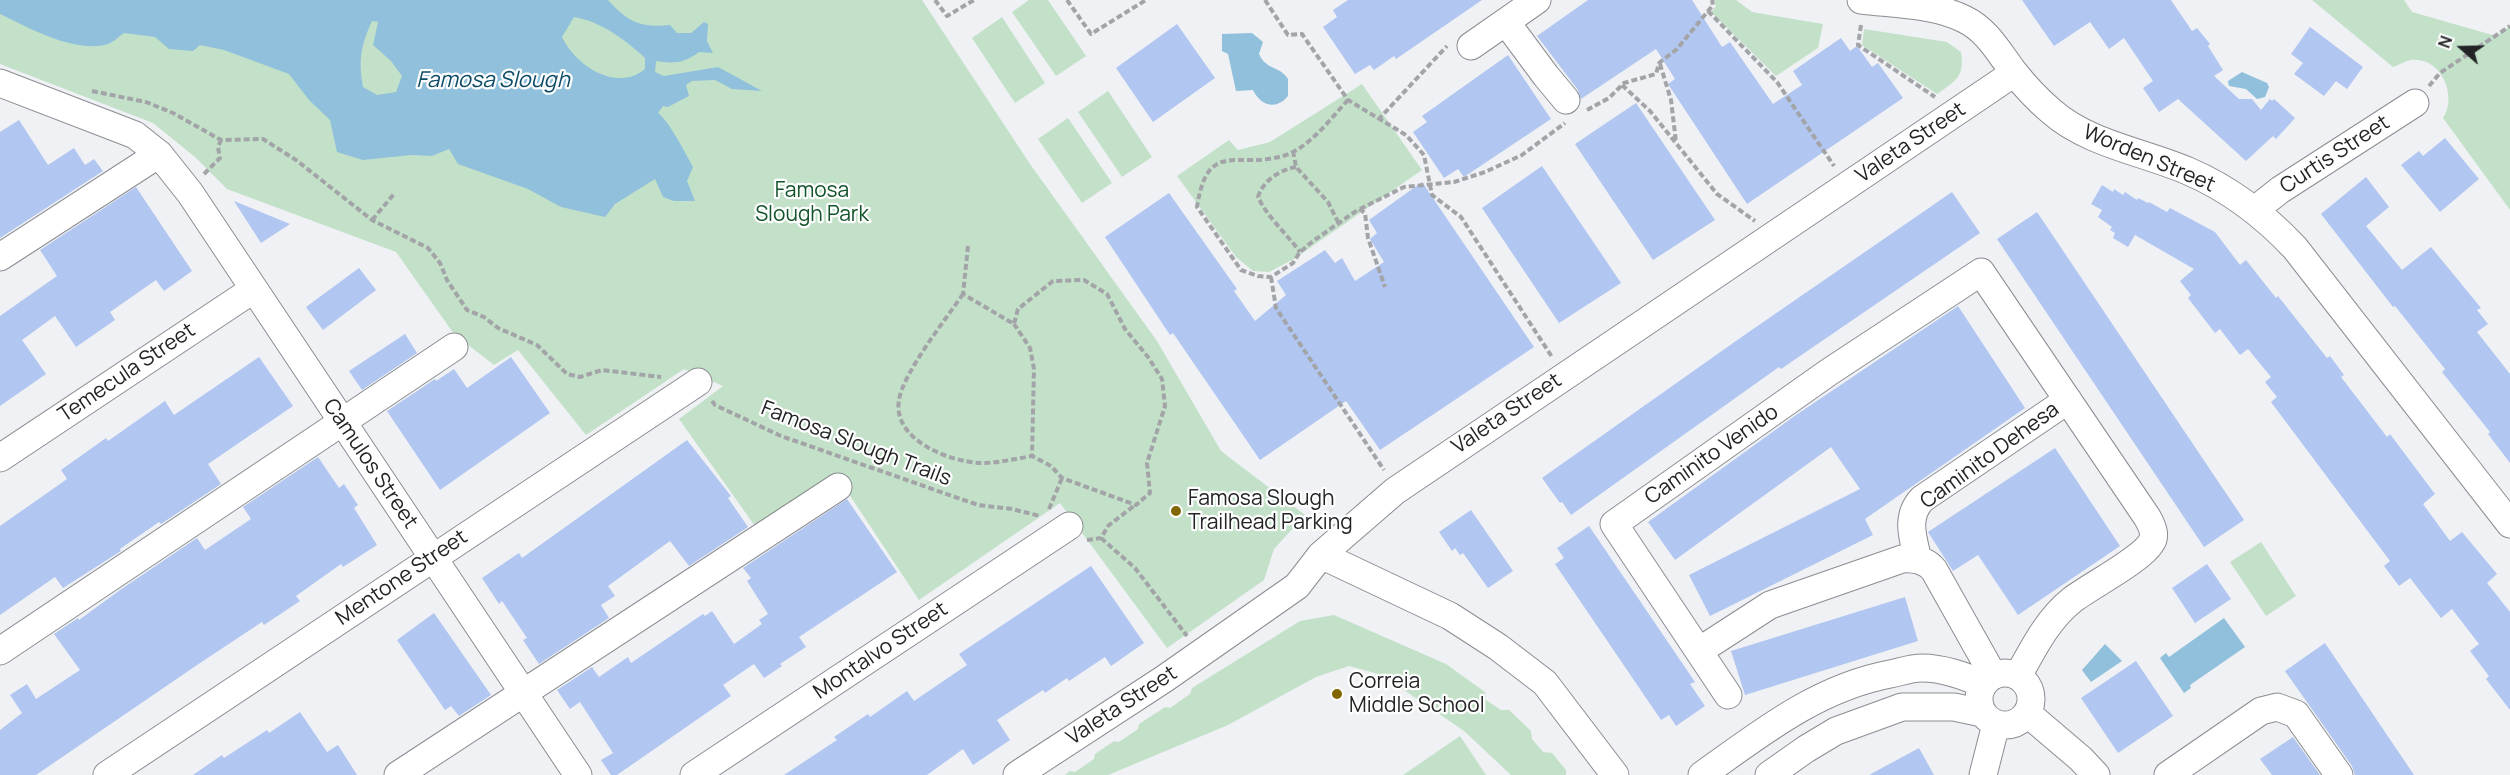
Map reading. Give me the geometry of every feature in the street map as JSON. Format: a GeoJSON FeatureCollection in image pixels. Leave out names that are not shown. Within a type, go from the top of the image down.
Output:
{"type":"FeatureCollection","features":[{"type":"Feature","properties":{"kind":"street"},"geometry":{"type":"LineString","coordinates":[[1462,43],[1522,8],[1546,76],[1573,111]]}},
{"type":"Feature","properties":{"kind":"street","name":"Worden Street"},"geometry":{"type":"LineString","coordinates":[[1861,12],[1942,11],[1963,18],[1984,32],[2014,73],[2051,111],[2078,129],[2188,171],[2256,209],[2295,248],[2510,524]]}},
{"type":"Feature","properties":{"kind":"street","name":"Valeta Street"},"geometry":{"type":"LineString","coordinates":[[1017,775],[1164,679],[1297,586],[1321,555],[1411,480],[2014,73]]}},
{"type":"Feature","properties":{"kind":"street","name":"Camulos Street"},"geometry":{"type":"LineString","coordinates":[[0,83],[135,135],[159,154],[190,193],[578,775]]}},
{"type":"Feature","properties":{"kind":"street","name":"Curtis Street"},"geometry":{"type":"LineString","coordinates":[[2256,209],[2280,190],[2415,102]]}},
{"type":"Feature","properties":{"kind":"street"},"geometry":{"type":"LineString","coordinates":[[0,257],[159,154]]}},
{"type":"Feature","properties":{"kind":"street","name":"Caminito Venido"},"geometry":{"type":"LineString","coordinates":[[1728,695],[1614,524],[1820,378],[1981,272],[2068,400]]}},
{"type":"Feature","properties":{"kind":"street","name":"Temecula Street"},"geometry":{"type":"LineString","coordinates":[[0,458],[254,289]]}},
{"type":"Feature","properties":{"kind":"street"},"geometry":{"type":"LineString","coordinates":[[0,651],[454,347]]}},
{"type":"Feature","properties":{"kind":"street","name":"Mentone Street"},"geometry":{"type":"LineString","coordinates":[[107,775],[698,382]]}},
{"type":"Feature","properties":{"kind":"street"},"geometry":{"type":"LineString","coordinates":[[1983,775],[1989,719],[1978,696],[2040,637],[2055,616],[2072,601],[2141,554],[2153,539],[2150,523],[2068,400]]}},
{"type":"Feature","properties":{"kind":"street","name":"Caminito Dehesa"},"geometry":{"type":"LineString","coordinates":[[1918,560],[1911,520],[1915,508],[1922,499],[2068,400]]}},
{"type":"Feature","properties":{"kind":"street"},"geometry":{"type":"LineString","coordinates":[[399,775],[523,691],[838,487]]}},
{"type":"Feature","properties":{"kind":"street","name":"Montalvo Street"},"geometry":{"type":"LineString","coordinates":[[693,775],[1057,522]]}},
{"type":"Feature","properties":{"kind":"street"},"geometry":{"type":"LineString","coordinates":[[1321,555],[1450,616],[1498,647],[1545,682],[1615,775]]}},
{"type":"Feature","properties":{"kind":"street"},"geometry":{"type":"LineString","coordinates":[[1699,651],[1770,604],[1902,559],[1918,560],[1926,562],[1934,570],[1998,678]]}},
{"type":"Feature","properties":{"kind":"street"},"geometry":{"type":"LineString","coordinates":[[1702,775],[1782,718],[1812,700],[1878,676],[1921,668],[1998,678],[2030,688],[2031,697],[2027,713],[2014,724],[1989,719],[1954,707],[1902,707],[1836,731],[1769,775]]}},
{"type":"Feature","properties":{"kind":"street"},"geometry":{"type":"LineString","coordinates":[[2185,770],[2261,711],[2277,707],[2296,714],[2339,775]]}},
{"type":"Feature","properties":{"kind":"street"},"geometry":{"type":"LineString","coordinates":[[2027,713],[2081,759],[2096,775]]}},
{"type":"Feature","properties":{"kind":"path"},"geometry":{"type":"LineString","coordinates":[[936,0],[947,16],[974,0]]}},
{"type":"Feature","properties":{"kind":"path"},"geometry":{"type":"LineString","coordinates":[[1067,0],[1091,34],[1146,0]]}},
{"type":"Feature","properties":{"kind":"path"},"geometry":{"type":"LineString","coordinates":[[1265,0],[1288,35],[1302,34],[1348,100],[1406,135],[1424,155],[1432,195],[1461,217],[1552,357]]}},
{"type":"Feature","properties":{"kind":"path"},"geometry":{"type":"LineString","coordinates":[[1348,100],[1311,139],[1287,154],[1255,160],[1227,160],[1210,167],[1201,182],[1197,207],[1241,270],[1258,276],[1271,277],[1293,263],[1300,252],[1359,209],[1404,187],[1454,182],[1485,172],[1522,155],[1573,111],[1609,98],[1622,86],[1656,74],[1659,63],[1677,49],[1713,5],[1712,0]]}},
{"type":"Feature","properties":{"kind":"path"},"geometry":{"type":"LineString","coordinates":[[1708,11],[1777,82],[1834,168]]}},
{"type":"Feature","properties":{"kind":"path"},"geometry":{"type":"LineString","coordinates":[[1861,12],[1858,45],[1938,99]]}},
{"type":"Feature","properties":{"kind":"path"},"geometry":{"type":"LineString","coordinates":[[2415,102],[2440,73],[2510,26]]}},
{"type":"Feature","properties":{"kind":"path"},"geometry":{"type":"LineString","coordinates":[[1378,120],[1462,43]]}},
{"type":"Feature","properties":{"kind":"path"},"geometry":{"type":"LineString","coordinates":[[1659,63],[1671,100],[1676,143]]}},
{"type":"Feature","properties":{"kind":"path"},"geometry":{"type":"LineString","coordinates":[[1622,86],[1650,111],[1718,194],[1755,221]]}},
{"type":"Feature","properties":{"kind":"path"},"geometry":{"type":"LineString","coordinates":[[81,90],[103,92],[146,102],[172,113],[221,140],[263,139],[296,160],[372,220],[428,248],[440,263],[447,280],[467,310],[484,317],[498,328],[537,345],[567,374],[580,377],[602,370],[698,382]]}},
{"type":"Feature","properties":{"kind":"path"},"geometry":{"type":"LineString","coordinates":[[190,193],[220,158],[218,147],[221,140]]}},
{"type":"Feature","properties":{"kind":"path"},"geometry":{"type":"LineString","coordinates":[[1293,151],[1296,167],[1328,202],[1339,224]]}},
{"type":"Feature","properties":{"kind":"path"},"geometry":{"type":"LineString","coordinates":[[1296,167],[1275,176],[1262,186],[1258,197],[1265,212],[1287,234],[1300,252]]}},
{"type":"Feature","properties":{"kind":"path"},"geometry":{"type":"LineString","coordinates":[[372,220],[394,194]]}},
{"type":"Feature","properties":{"kind":"path"},"geometry":{"type":"LineString","coordinates":[[1359,209],[1365,213],[1368,238],[1385,287]]}},
{"type":"Feature","properties":{"kind":"path","name":"Famosa Slough Trails"},"geometry":{"type":"LineString","coordinates":[[968,246],[963,294],[907,378],[898,402],[902,421],[918,441],[952,459],[981,463],[1032,456]]}},
{"type":"Feature","properties":{"kind":"path"},"geometry":{"type":"LineString","coordinates":[[1271,277],[1276,308],[1385,471]]}},
{"type":"Feature","properties":{"kind":"path"},"geometry":{"type":"LineString","coordinates":[[1014,324],[1018,309],[1053,281],[1084,280],[1107,294],[1125,329],[1148,357],[1162,379],[1165,406],[1147,463],[1150,493],[1108,526],[1101,538]]}},
{"type":"Feature","properties":{"kind":"path"},"geometry":{"type":"LineString","coordinates":[[963,294],[1014,324],[1030,348],[1034,369],[1032,456],[1051,466],[1062,478],[1136,505]]}},
{"type":"Feature","properties":{"kind":"path","name":"Famosa Slough Trails"},"geometry":{"type":"LineString","coordinates":[[698,382],[715,405],[780,436],[978,505],[1012,509],[1057,522],[1084,541],[1101,538],[1135,568],[1187,636]]}},
{"type":"Feature","properties":{"kind":"green space","name":"Famosa Slough Park"},"geometry":{"type":"Polygon","coordinates":[[[0,0],[922,0],[1030,164],[1157,341],[1221,451],[1305,515],[1274,549],[1264,580],[1167,648],[1060,503],[919,600],[837,476],[757,529],[679,419],[723,386],[684,369],[586,435],[518,350],[494,365],[454,334],[396,252],[227,189],[195,157],[153,123],[0,64],[0,0]]]}},
{"type":"Feature","properties":{"kind":"green space"},"geometry":{"type":"Polygon","coordinates":[[[1029,0],[1048,0],[1086,56],[1056,76],[1012,12],[1029,0]]]}},
{"type":"Feature","properties":{"kind":"green space"},"geometry":{"type":"Polygon","coordinates":[[[1714,0],[1736,0],[1752,12],[1823,24],[1818,48],[1776,76],[1711,12],[1716,6],[1714,0]]]}},
{"type":"Feature","properties":{"kind":"green space"},"geometry":{"type":"Polygon","coordinates":[[[2312,0],[2404,0],[2412,12],[2496,36],[2510,26],[2510,210],[2443,118],[2449,99],[2444,79],[2438,71],[2431,64],[2422,60],[2411,60],[2393,67],[2312,0]]]}},
{"type":"Feature","properties":{"kind":"green space"},"geometry":{"type":"Polygon","coordinates":[[[1002,17],[1045,83],[1015,103],[972,38],[1002,17]]]}},
{"type":"Feature","properties":{"kind":"green space"},"geometry":{"type":"Polygon","coordinates":[[[1864,29],[1947,42],[1961,52],[1962,67],[1958,77],[1937,94],[1862,45],[1864,29]]]}},
{"type":"Feature","properties":{"kind":"green space"},"geometry":{"type":"Polygon","coordinates":[[[1362,84],[1422,170],[1294,259],[1269,272],[1253,271],[1236,257],[1177,176],[1229,140],[1238,150],[1270,142],[1362,84]]]}},
{"type":"Feature","properties":{"kind":"green space"},"geometry":{"type":"Polygon","coordinates":[[[1108,91],[1152,157],[1122,177],[1078,112],[1108,91]]]}},
{"type":"Feature","properties":{"kind":"green space"},"geometry":{"type":"Polygon","coordinates":[[[1068,118],[1112,183],[1082,203],[1038,139],[1068,118]]]}},
{"type":"Feature","properties":{"kind":"green space"},"geometry":{"type":"Polygon","coordinates":[[[2261,542],[2296,596],[2266,616],[2230,562],[2261,542]]]}},
{"type":"Feature","properties":{"kind":"green space"},"geometry":{"type":"Polygon","coordinates":[[[1334,615],[1446,664],[1485,692],[1486,700],[1501,710],[1509,710],[1531,731],[1532,739],[1543,752],[1552,753],[1566,770],[1566,775],[1511,775],[1464,731],[1404,690],[1375,673],[1349,666],[1316,677],[1228,725],[1108,775],[1065,775],[1070,771],[1075,772],[1094,759],[1095,754],[1114,741],[1119,742],[1138,729],[1139,724],[1165,707],[1170,708],[1190,694],[1192,688],[1300,621],[1334,615]]]}},
{"type":"Feature","properties":{"kind":"green space"},"geometry":{"type":"Polygon","coordinates":[[[1460,736],[1486,775],[1403,775],[1460,736]]]}},
{"type":"Feature","properties":{"kind":"water","name":"Famosa Slough"},"geometry":{"type":"Polygon","coordinates":[[[0,0],[608,0],[622,14],[635,22],[670,25],[677,33],[691,33],[704,22],[708,24],[707,41],[713,53],[699,52],[679,62],[656,61],[655,72],[664,76],[718,67],[762,91],[732,89],[715,80],[692,81],[686,85],[689,96],[668,107],[663,106],[658,113],[672,130],[693,167],[687,181],[695,201],[674,201],[663,197],[655,179],[615,204],[605,217],[561,207],[528,189],[458,164],[449,149],[432,156],[411,155],[363,160],[337,152],[330,120],[309,100],[289,74],[224,50],[200,45],[193,51],[169,49],[155,37],[124,33],[108,44],[82,46],[53,38],[0,14],[0,0]],[[574,17],[562,37],[576,57],[586,66],[609,77],[622,78],[634,76],[645,69],[645,58],[621,38],[603,27],[574,17]],[[372,21],[362,53],[363,87],[377,95],[396,92],[402,76],[391,61],[373,45],[378,22],[372,21]]]}},
{"type":"Feature","properties":{"kind":"water"},"geometry":{"type":"Polygon","coordinates":[[[1252,33],[1263,42],[1259,54],[1262,59],[1288,79],[1288,96],[1278,104],[1264,102],[1253,90],[1236,91],[1228,54],[1222,51],[1222,34],[1252,33]]]}},
{"type":"Feature","properties":{"kind":"water"},"geometry":{"type":"Polygon","coordinates":[[[2242,72],[2267,83],[2269,87],[2265,97],[2257,99],[2246,89],[2229,86],[2228,81],[2242,72]]]}},
{"type":"Feature","properties":{"kind":"water"},"geometry":{"type":"Polygon","coordinates":[[[2224,618],[2245,647],[2190,685],[2191,688],[2184,693],[2160,658],[2166,653],[2169,657],[2224,618]]]}},
{"type":"Feature","properties":{"kind":"water"},"geometry":{"type":"Polygon","coordinates":[[[2105,644],[2122,661],[2091,682],[2082,670],[2105,644]]]}},
{"type":"Feature","properties":{"kind":"building"},"geometry":{"type":"Polygon","coordinates":[[[1348,0],[1482,0],[1396,59],[1394,56],[1374,70],[1370,65],[1355,74],[1323,27],[1337,17],[1333,10],[1348,0]]]}},
{"type":"Feature","properties":{"kind":"building"},"geometry":{"type":"Polygon","coordinates":[[[1588,0],[1692,0],[1722,47],[1730,42],[1773,104],[1802,85],[1793,71],[1841,38],[1850,51],[1857,46],[1872,67],[1878,63],[1903,98],[1747,204],[1668,84],[1675,79],[1656,49],[1581,99],[1578,90],[1537,36],[1588,0]]]}},
{"type":"Feature","properties":{"kind":"building"},"geometry":{"type":"Polygon","coordinates":[[[2022,0],[2171,0],[2192,31],[2197,28],[2210,44],[2208,46],[2223,70],[2214,76],[2239,99],[2252,99],[2261,110],[2270,99],[2272,101],[2274,99],[2295,118],[2276,139],[2273,136],[2246,161],[2178,99],[2159,112],[2143,88],[2153,81],[2124,38],[2109,49],[2090,22],[2054,46],[2022,0]]]}},
{"type":"Feature","properties":{"kind":"building"},"geometry":{"type":"Polygon","coordinates":[[[1177,24],[1215,78],[1153,122],[1116,68],[1177,24]]]}},
{"type":"Feature","properties":{"kind":"building"},"geometry":{"type":"Polygon","coordinates":[[[2310,27],[2363,67],[2347,89],[2336,81],[2324,96],[2294,74],[2303,63],[2291,54],[2310,27]]]}},
{"type":"Feature","properties":{"kind":"building"},"geometry":{"type":"Polygon","coordinates":[[[1508,55],[1551,119],[1464,177],[1458,169],[1444,178],[1413,132],[1427,122],[1422,116],[1508,55]]]}},
{"type":"Feature","properties":{"kind":"building"},"geometry":{"type":"Polygon","coordinates":[[[1636,103],[1715,220],[1653,260],[1575,144],[1636,103]]]}},
{"type":"Feature","properties":{"kind":"building"},"geometry":{"type":"Polygon","coordinates":[[[19,120],[48,165],[74,148],[85,165],[94,159],[103,171],[0,238],[0,132],[19,120]]]}},
{"type":"Feature","properties":{"kind":"building"},"geometry":{"type":"Polygon","coordinates":[[[2445,138],[2479,179],[2440,212],[2401,165],[2419,151],[2423,156],[2445,138]]]}},
{"type":"Feature","properties":{"kind":"building"},"geometry":{"type":"Polygon","coordinates":[[[1542,166],[1621,283],[1559,323],[1482,208],[1542,166]]]}},
{"type":"Feature","properties":{"kind":"building"},"geometry":{"type":"Polygon","coordinates":[[[2366,177],[2389,207],[2366,226],[2402,270],[2431,247],[2481,308],[2477,310],[2488,324],[2477,332],[2510,374],[2510,463],[2488,434],[2490,432],[2442,372],[2445,369],[2395,306],[2393,307],[2321,214],[2366,177]]]}},
{"type":"Feature","properties":{"kind":"building"},"geometry":{"type":"Polygon","coordinates":[[[1422,182],[1534,347],[1380,450],[1346,401],[1260,460],[1173,333],[1170,335],[1105,237],[1169,193],[1237,289],[1234,291],[1255,321],[1286,295],[1277,281],[1325,250],[1335,263],[1342,258],[1355,281],[1384,262],[1370,239],[1377,233],[1369,220],[1422,182]]]}},
{"type":"Feature","properties":{"kind":"building"},"geometry":{"type":"Polygon","coordinates":[[[2102,185],[2113,192],[2114,189],[2123,195],[2125,192],[2137,200],[2138,198],[2149,202],[2167,212],[2170,208],[2215,232],[2240,265],[2246,260],[2327,358],[2330,356],[2344,375],[2341,377],[2387,437],[2390,434],[2435,494],[2423,504],[2450,541],[2462,532],[2497,574],[2487,583],[2510,612],[2510,710],[2486,679],[2489,676],[2470,651],[2479,644],[2452,609],[2441,618],[2410,578],[2399,586],[2384,566],[2390,561],[2271,402],[2277,397],[2265,382],[2271,377],[2248,349],[2240,355],[2220,329],[2215,333],[2188,298],[2191,295],[2180,281],[2194,269],[2135,235],[2128,247],[2113,238],[2115,233],[2110,230],[2112,227],[2098,217],[2102,210],[2091,204],[2102,185]]]}},
{"type":"Feature","properties":{"kind":"building"},"geometry":{"type":"Polygon","coordinates":[[[136,187],[192,271],[164,291],[156,280],[110,312],[115,320],[76,347],[55,316],[22,340],[46,374],[0,406],[0,316],[57,276],[40,250],[136,187]]]}},
{"type":"Feature","properties":{"kind":"building"},"geometry":{"type":"Polygon","coordinates":[[[1952,192],[1980,233],[1781,369],[1779,367],[1571,515],[1562,502],[1560,503],[1542,478],[1952,192]]]}},
{"type":"Feature","properties":{"kind":"building"},"geometry":{"type":"Polygon","coordinates":[[[234,201],[290,224],[261,243],[234,201]]]}},
{"type":"Feature","properties":{"kind":"building"},"geometry":{"type":"Polygon","coordinates":[[[2037,212],[2244,520],[2204,547],[1997,239],[2037,212]]]}},
{"type":"Feature","properties":{"kind":"building"},"geometry":{"type":"Polygon","coordinates":[[[359,268],[376,290],[323,330],[306,307],[359,268]]]}},
{"type":"Feature","properties":{"kind":"building"},"geometry":{"type":"Polygon","coordinates":[[[1958,306],[2025,408],[1865,519],[1873,535],[1710,616],[1689,575],[1860,489],[1831,447],[1675,560],[1648,522],[1796,415],[1958,306]]]}},
{"type":"Feature","properties":{"kind":"building"},"geometry":{"type":"Polygon","coordinates":[[[405,334],[417,353],[362,390],[349,371],[405,334]]]}},
{"type":"Feature","properties":{"kind":"building"},"geometry":{"type":"Polygon","coordinates":[[[259,357],[293,406],[208,464],[221,484],[161,524],[159,522],[120,549],[121,551],[63,588],[55,577],[0,615],[0,526],[67,479],[61,470],[106,438],[108,441],[165,401],[174,415],[259,357]]]}},
{"type":"Feature","properties":{"kind":"building"},"geometry":{"type":"Polygon","coordinates":[[[511,357],[550,413],[440,490],[387,411],[454,369],[467,388],[511,357]]]}},
{"type":"Feature","properties":{"kind":"building"},"geometry":{"type":"Polygon","coordinates":[[[687,440],[731,496],[728,498],[748,527],[689,566],[670,541],[608,586],[615,596],[601,605],[609,618],[539,664],[523,640],[527,638],[502,601],[499,604],[482,578],[519,553],[522,558],[687,440]]]}},
{"type":"Feature","properties":{"kind":"building"},"geometry":{"type":"Polygon","coordinates":[[[2055,448],[2120,546],[2018,615],[1978,555],[1953,571],[1928,532],[2055,448]]]}},
{"type":"Feature","properties":{"kind":"building"},"geometry":{"type":"Polygon","coordinates":[[[318,457],[339,488],[344,484],[358,505],[354,508],[377,545],[343,567],[341,564],[296,596],[300,601],[264,625],[262,622],[36,775],[0,775],[0,730],[22,713],[10,695],[27,684],[36,699],[80,670],[54,634],[78,618],[79,620],[197,538],[205,550],[251,519],[243,507],[318,457]]]}},
{"type":"Feature","properties":{"kind":"building"},"geometry":{"type":"Polygon","coordinates":[[[847,499],[897,572],[799,637],[806,647],[780,664],[782,666],[764,678],[754,664],[723,685],[731,696],[617,775],[611,775],[601,760],[613,753],[580,702],[570,709],[557,690],[592,667],[599,677],[628,657],[631,663],[703,614],[705,616],[712,611],[734,644],[762,624],[759,620],[768,614],[747,581],[751,578],[743,568],[847,499]]]}},
{"type":"Feature","properties":{"kind":"building"},"geometry":{"type":"Polygon","coordinates":[[[1471,510],[1513,571],[1488,588],[1463,553],[1460,555],[1455,548],[1452,551],[1439,532],[1471,510]]]}},
{"type":"Feature","properties":{"kind":"building"},"geometry":{"type":"Polygon","coordinates":[[[1589,526],[1695,682],[1690,684],[1705,706],[1676,726],[1669,715],[1661,720],[1555,564],[1564,558],[1557,548],[1589,526]]]}},
{"type":"Feature","properties":{"kind":"building"},"geometry":{"type":"Polygon","coordinates":[[[2207,564],[2231,599],[2195,623],[2172,588],[2207,564]]]}},
{"type":"Feature","properties":{"kind":"building"},"geometry":{"type":"Polygon","coordinates":[[[1091,566],[1144,643],[1111,666],[1105,657],[1069,681],[1067,678],[1045,693],[1043,690],[997,720],[1010,740],[973,765],[963,749],[927,775],[784,775],[837,740],[834,737],[868,714],[870,717],[907,691],[914,701],[967,665],[959,654],[1091,566]]]}},
{"type":"Feature","properties":{"kind":"building"},"geometry":{"type":"Polygon","coordinates":[[[1905,597],[1918,641],[1745,695],[1731,651],[1905,597]]]}},
{"type":"Feature","properties":{"kind":"building"},"geometry":{"type":"Polygon","coordinates":[[[434,613],[491,695],[459,716],[451,706],[445,710],[397,640],[434,613]]]}},
{"type":"Feature","properties":{"kind":"building"},"geometry":{"type":"Polygon","coordinates":[[[2325,643],[2414,775],[2355,775],[2352,766],[2285,671],[2325,643]]]}},
{"type":"Feature","properties":{"kind":"building"},"geometry":{"type":"Polygon","coordinates":[[[2136,661],[2173,716],[2118,753],[2081,698],[2136,661]]]}},
{"type":"Feature","properties":{"kind":"building"},"geometry":{"type":"Polygon","coordinates":[[[300,712],[327,752],[338,745],[357,775],[193,775],[222,755],[224,758],[267,730],[269,733],[300,712]]]}},
{"type":"Feature","properties":{"kind":"building"},"geometry":{"type":"Polygon","coordinates":[[[2293,737],[2320,775],[2272,775],[2260,759],[2293,737]]]}},
{"type":"Feature","properties":{"kind":"building"},"geometry":{"type":"Polygon","coordinates":[[[1919,748],[1934,775],[1869,775],[1919,748]]]}},
{"type":"Feature","properties":{"kind":"place","name":"Famosa Slough Trailhead Parking"},"geometry":{"type":"Point","coordinates":[1176,511]}},
{"type":"Feature","properties":{"kind":"place","name":"Correia Middle School"},"geometry":{"type":"Point","coordinates":[1337,694]}}]}
